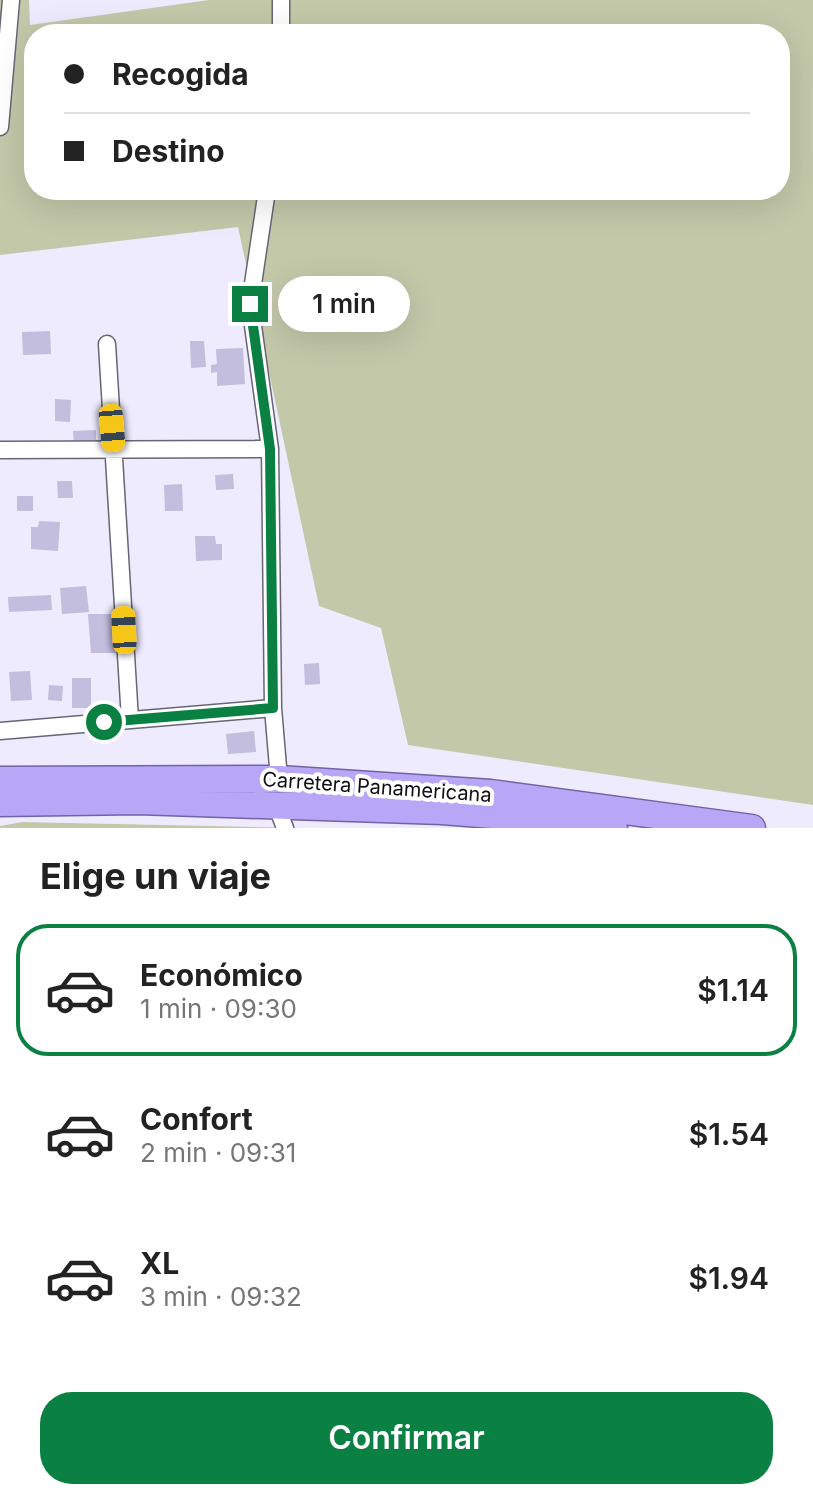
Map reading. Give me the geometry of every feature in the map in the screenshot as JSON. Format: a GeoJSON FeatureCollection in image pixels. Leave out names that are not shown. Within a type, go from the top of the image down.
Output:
{"type":"FeatureCollection","features":[{"type":"Feature","properties":{"kind":"highway","name":"Carretera Panamericana"},"geometry":{"type":"LineString","coordinates":[[0,780],[279,779],[491,793],[752,828]]}},
{"type":"Feature","properties":{"kind":"highway","name":"Carretera Panamericana"},"geometry":{"type":"LineString","coordinates":[[0,803],[138,801],[281,818],[442,811],[568,821],[614,828]]}},
{"type":"Feature","properties":{"kind":"street"},"geometry":{"type":"LineString","coordinates":[[0,127],[11,0]]}},
{"type":"Feature","properties":{"kind":"street"},"geometry":{"type":"LineString","coordinates":[[281,0],[281,24]]}},
{"type":"Feature","properties":{"kind":"street"},"geometry":{"type":"LineString","coordinates":[[266,200],[250,304],[270,449],[273,708],[279,779]]}},
{"type":"Feature","properties":{"kind":"street"},"geometry":{"type":"LineString","coordinates":[[107,344],[130,720]]}},
{"type":"Feature","properties":{"kind":"street"},"geometry":{"type":"LineString","coordinates":[[0,450],[270,449]]}},
{"type":"Feature","properties":{"kind":"street"},"geometry":{"type":"LineString","coordinates":[[0,731],[273,708]]}},
{"type":"Feature","properties":{"kind":"green space"},"geometry":{"type":"Polygon","coordinates":[[[0,0],[29,0],[30,24],[24,24],[24,200],[790,200],[790,24],[37,24],[209,0],[813,0],[813,805],[408,745],[381,628],[319,606],[238,227],[0,255],[0,0]]]}},
{"type":"Feature","properties":{"kind":"green space"},"geometry":{"type":"Polygon","coordinates":[[[22,822],[303,828],[0,828],[22,822]]]}},
{"type":"Feature","properties":{"kind":"building"},"geometry":{"type":"Polygon","coordinates":[[[50,331],[51,354],[23,355],[22,332],[50,331]]]}},
{"type":"Feature","properties":{"kind":"building"},"geometry":{"type":"Polygon","coordinates":[[[190,341],[204,341],[206,367],[191,368],[190,341]]]}},
{"type":"Feature","properties":{"kind":"building"},"geometry":{"type":"Polygon","coordinates":[[[243,348],[245,384],[217,386],[217,372],[211,373],[211,365],[217,364],[216,349],[243,348]]]}},
{"type":"Feature","properties":{"kind":"building"},"geometry":{"type":"Polygon","coordinates":[[[55,399],[71,400],[70,422],[55,421],[55,399]]]}},
{"type":"Feature","properties":{"kind":"building"},"geometry":{"type":"Polygon","coordinates":[[[96,430],[96,446],[74,446],[73,431],[96,430]]]}},
{"type":"Feature","properties":{"kind":"building"},"geometry":{"type":"Polygon","coordinates":[[[233,474],[234,489],[216,490],[215,475],[233,474]]]}},
{"type":"Feature","properties":{"kind":"building"},"geometry":{"type":"Polygon","coordinates":[[[57,481],[72,481],[73,498],[58,498],[57,481]]]}},
{"type":"Feature","properties":{"kind":"building"},"geometry":{"type":"Polygon","coordinates":[[[182,484],[183,511],[165,511],[164,485],[182,484]]]}},
{"type":"Feature","properties":{"kind":"building"},"geometry":{"type":"Polygon","coordinates":[[[17,496],[33,496],[33,511],[17,511],[17,496]]]}},
{"type":"Feature","properties":{"kind":"building"},"geometry":{"type":"Polygon","coordinates":[[[39,521],[60,522],[58,551],[31,549],[31,527],[38,527],[39,521]]]}},
{"type":"Feature","properties":{"kind":"building"},"geometry":{"type":"Polygon","coordinates":[[[195,536],[215,536],[216,544],[222,544],[222,560],[196,561],[195,536]]]}},
{"type":"Feature","properties":{"kind":"building"},"geometry":{"type":"Polygon","coordinates":[[[86,586],[89,612],[62,614],[60,588],[86,586]]]}},
{"type":"Feature","properties":{"kind":"building"},"geometry":{"type":"Polygon","coordinates":[[[51,595],[52,610],[9,612],[8,597],[51,595]]]}},
{"type":"Feature","properties":{"kind":"building"},"geometry":{"type":"Polygon","coordinates":[[[88,614],[112,614],[112,633],[117,633],[117,653],[91,653],[88,614]]]}},
{"type":"Feature","properties":{"kind":"building"},"geometry":{"type":"Polygon","coordinates":[[[319,663],[320,684],[305,685],[304,664],[319,663]]]}},
{"type":"Feature","properties":{"kind":"building"},"geometry":{"type":"Polygon","coordinates":[[[30,671],[32,700],[11,701],[9,672],[30,671]]]}},
{"type":"Feature","properties":{"kind":"building"},"geometry":{"type":"Polygon","coordinates":[[[72,678],[91,678],[91,708],[72,708],[72,678]]]}},
{"type":"Feature","properties":{"kind":"building"},"geometry":{"type":"Polygon","coordinates":[[[49,685],[63,686],[62,701],[48,700],[49,685]]]}},
{"type":"Feature","properties":{"kind":"building"},"geometry":{"type":"Polygon","coordinates":[[[254,731],[256,752],[228,754],[226,734],[254,731]]]}},
{"type":"Feature","properties":{"kind":"route"},"geometry":{"type":"LineString","coordinates":[[104,722],[273,708],[270,449],[250,304]]}}]}
